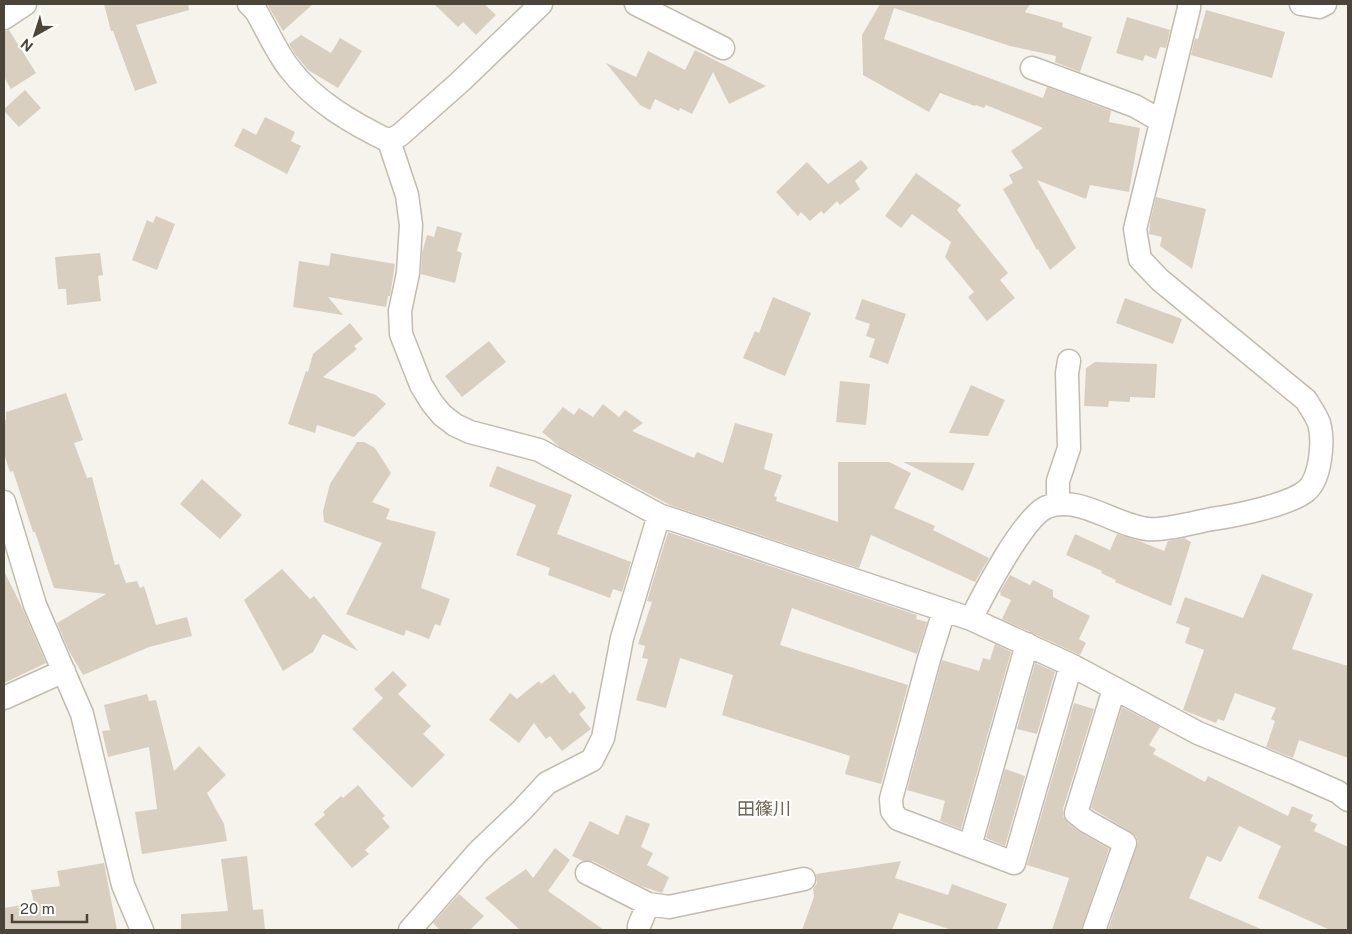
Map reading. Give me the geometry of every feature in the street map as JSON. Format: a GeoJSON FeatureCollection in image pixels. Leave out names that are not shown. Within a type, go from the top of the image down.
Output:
{"type":"FeatureCollection","features":[{"type":"Feature","properties":{"kind":"street"},"geometry":{"type":"LineString","coordinates":[[4,18],[25,4]]}},
{"type":"Feature","properties":{"kind":"street"},"geometry":{"type":"LineString","coordinates":[[249,4],[256,11],[288,67],[299,80],[316,96],[339,113],[363,128],[389,140],[407,195],[411,225],[408,273],[400,311],[401,334],[421,384],[432,404],[442,415],[470,432],[539,450],[659,516],[971,619],[1071,665],[1198,733],[1338,792],[1348,800]]}},
{"type":"Feature","properties":{"kind":"street"},"geometry":{"type":"LineString","coordinates":[[389,140],[400,135],[460,82],[541,4]]}},
{"type":"Feature","properties":{"kind":"street"},"geometry":{"type":"LineString","coordinates":[[636,4],[723,48]]}},
{"type":"Feature","properties":{"kind":"street"},"geometry":{"type":"LineString","coordinates":[[971,619],[993,575],[1034,517],[1044,508],[1058,503],[1076,506],[1093,510],[1129,526],[1150,530],[1230,516],[1290,500],[1306,491],[1316,479],[1321,439],[1319,423],[1306,400],[1160,280],[1140,259],[1135,229],[1190,8],[1189,4]]}},
{"type":"Feature","properties":{"kind":"street"},"geometry":{"type":"LineString","coordinates":[[1301,4],[1319,7],[1325,4]]}},
{"type":"Feature","properties":{"kind":"street"},"geometry":{"type":"LineString","coordinates":[[1032,68],[1135,106],[1161,121]]}},
{"type":"Feature","properties":{"kind":"street"},"geometry":{"type":"LineString","coordinates":[[1058,503],[1058,481],[1069,448],[1067,373],[1069,361]]}},
{"type":"Feature","properties":{"kind":"street"},"geometry":{"type":"LineString","coordinates":[[4,502],[35,605],[82,714],[123,885],[142,930]]}},
{"type":"Feature","properties":{"kind":"street"},"geometry":{"type":"LineString","coordinates":[[410,930],[478,852],[547,783],[592,760],[603,738],[622,638],[659,516]]}},
{"type":"Feature","properties":{"kind":"street"},"geometry":{"type":"LineString","coordinates":[[944,611],[891,799],[892,811],[898,819],[1014,863],[1071,665]]}},
{"type":"Feature","properties":{"kind":"street"},"geometry":{"type":"LineString","coordinates":[[970,846],[1027,644]]}},
{"type":"Feature","properties":{"kind":"street"},"geometry":{"type":"LineString","coordinates":[[4,698],[64,671]]}},
{"type":"Feature","properties":{"kind":"street"},"geometry":{"type":"LineString","coordinates":[[1094,930],[1125,843],[1086,821],[1076,813],[1114,688]]}},
{"type":"Feature","properties":{"kind":"street"},"geometry":{"type":"LineString","coordinates":[[587,873],[648,904],[669,908],[804,879]]}},
{"type":"Feature","properties":{"kind":"street"},"geometry":{"type":"LineString","coordinates":[[639,930],[648,904]]}},
{"type":"Feature","properties":{"kind":"building"},"geometry":{"type":"Polygon","coordinates":[[[104,4],[188,4],[189,10],[136,25],[157,83],[135,91],[113,31],[111,31],[104,4]]]}},
{"type":"Feature","properties":{"kind":"building"},"geometry":{"type":"Polygon","coordinates":[[[267,4],[313,4],[283,31],[267,4]]]}},
{"type":"Feature","properties":{"kind":"building"},"geometry":{"type":"Polygon","coordinates":[[[434,4],[484,4],[496,15],[476,35],[463,22],[458,27],[434,4]]]}},
{"type":"Feature","properties":{"kind":"building"},"geometry":{"type":"Polygon","coordinates":[[[880,4],[1030,4],[1025,12],[1063,23],[1062,27],[1092,37],[1080,72],[1055,62],[1056,56],[1010,46],[894,8],[884,39],[1043,98],[1047,87],[1111,111],[1109,122],[1140,128],[1129,192],[1090,185],[1086,199],[1037,180],[1076,248],[1050,270],[1003,189],[1013,183],[1009,175],[1023,168],[1011,151],[1043,128],[986,105],[984,108],[975,106],[940,93],[929,112],[863,75],[862,35],[880,4]]]}},
{"type":"Feature","properties":{"kind":"building"},"geometry":{"type":"Polygon","coordinates":[[[1206,10],[1285,32],[1272,78],[1191,55],[1195,38],[1198,39],[1206,10]]]}},
{"type":"Feature","properties":{"kind":"building"},"geometry":{"type":"Polygon","coordinates":[[[1127,17],[1170,30],[1166,48],[1160,47],[1156,59],[1145,55],[1143,61],[1116,53],[1127,17]]]}},
{"type":"Feature","properties":{"kind":"building"},"geometry":{"type":"Polygon","coordinates":[[[9,30],[36,73],[11,89],[4,77],[4,31],[9,30]]]}},
{"type":"Feature","properties":{"kind":"building"},"geometry":{"type":"Polygon","coordinates":[[[301,35],[331,53],[340,38],[362,51],[338,88],[308,70],[295,54],[289,44],[301,35]]]}},
{"type":"Feature","properties":{"kind":"building"},"geometry":{"type":"Polygon","coordinates":[[[695,50],[766,86],[729,104],[713,72],[692,114],[680,108],[679,111],[655,99],[650,110],[640,105],[606,63],[636,77],[648,51],[685,70],[695,50]]]}},
{"type":"Feature","properties":{"kind":"building"},"geometry":{"type":"Polygon","coordinates":[[[25,90],[41,108],[19,127],[4,109],[25,90]]]}},
{"type":"Feature","properties":{"kind":"building"},"geometry":{"type":"Polygon","coordinates":[[[265,117],[295,132],[291,141],[301,146],[287,174],[234,146],[243,128],[256,135],[265,117]]]}},
{"type":"Feature","properties":{"kind":"building"},"geometry":{"type":"Polygon","coordinates":[[[861,160],[868,168],[855,181],[860,189],[840,205],[837,201],[824,214],[821,211],[810,221],[801,212],[798,216],[776,192],[807,162],[828,184],[861,160]]]}},
{"type":"Feature","properties":{"kind":"building"},"geometry":{"type":"Polygon","coordinates":[[[916,173],[961,205],[957,210],[1008,273],[1000,280],[1015,298],[987,321],[968,297],[974,292],[945,257],[951,242],[912,214],[901,228],[885,216],[916,173]]]}},
{"type":"Feature","properties":{"kind":"building"},"geometry":{"type":"Polygon","coordinates":[[[1156,197],[1206,209],[1192,269],[1160,246],[1162,237],[1149,234],[1156,197]]]}},
{"type":"Feature","properties":{"kind":"building"},"geometry":{"type":"Polygon","coordinates":[[[156,216],[175,224],[157,270],[132,260],[147,220],[153,223],[156,216]]]}},
{"type":"Feature","properties":{"kind":"building"},"geometry":{"type":"Polygon","coordinates":[[[437,226],[462,233],[457,251],[462,253],[455,283],[421,274],[422,253],[427,235],[434,237],[437,226]]]}},
{"type":"Feature","properties":{"kind":"building"},"geometry":{"type":"Polygon","coordinates":[[[100,253],[103,275],[98,276],[101,301],[67,305],[66,289],[58,289],[55,257],[100,253]]]}},
{"type":"Feature","properties":{"kind":"building"},"geometry":{"type":"Polygon","coordinates":[[[331,253],[395,264],[390,296],[388,296],[386,307],[328,297],[343,315],[293,307],[299,261],[329,266],[331,253]]]}},
{"type":"Feature","properties":{"kind":"building"},"geometry":{"type":"Polygon","coordinates":[[[773,297],[811,313],[785,376],[743,358],[755,331],[759,333],[773,297]]]}},
{"type":"Feature","properties":{"kind":"building"},"geometry":{"type":"Polygon","coordinates":[[[1125,298],[1182,319],[1173,344],[1116,323],[1125,298]]]}},
{"type":"Feature","properties":{"kind":"building"},"geometry":{"type":"Polygon","coordinates":[[[862,299],[906,314],[888,364],[869,357],[875,339],[866,336],[870,324],[855,319],[862,299]]]}},
{"type":"Feature","properties":{"kind":"building"},"geometry":{"type":"Polygon","coordinates":[[[350,323],[363,339],[354,346],[357,349],[323,377],[376,395],[386,404],[354,437],[317,425],[315,433],[288,424],[313,354],[350,323]]]}},
{"type":"Feature","properties":{"kind":"building"},"geometry":{"type":"Polygon","coordinates":[[[489,341],[506,362],[462,397],[445,376],[489,341]]]}},
{"type":"Feature","properties":{"kind":"building"},"geometry":{"type":"Polygon","coordinates":[[[1095,362],[1157,364],[1155,398],[1130,397],[1130,402],[1109,401],[1108,407],[1084,406],[1086,368],[1095,362]]]}},
{"type":"Feature","properties":{"kind":"building"},"geometry":{"type":"Polygon","coordinates":[[[840,381],[870,384],[866,425],[836,422],[840,381]]]}},
{"type":"Feature","properties":{"kind":"building"},"geometry":{"type":"Polygon","coordinates":[[[971,385],[1005,400],[988,436],[949,433],[971,385]]]}},
{"type":"Feature","properties":{"kind":"building"},"geometry":{"type":"Polygon","coordinates":[[[66,393],[83,440],[74,443],[87,478],[92,477],[115,565],[119,564],[126,583],[137,581],[140,588],[144,586],[156,625],[187,617],[192,636],[149,647],[83,675],[69,651],[57,623],[106,594],[54,588],[13,471],[10,472],[4,454],[4,421],[6,420],[6,412],[66,393]]]}},
{"type":"Feature","properties":{"kind":"building"},"geometry":{"type":"Polygon","coordinates":[[[603,404],[619,417],[625,410],[643,423],[632,431],[694,458],[697,452],[723,463],[735,423],[773,434],[764,469],[782,475],[774,496],[777,497],[776,501],[838,522],[838,462],[889,462],[911,473],[894,508],[935,526],[933,530],[989,558],[975,582],[871,535],[859,568],[670,505],[560,447],[542,432],[563,407],[574,415],[579,408],[593,417],[603,404]]]}},
{"type":"Feature","properties":{"kind":"building"},"geometry":{"type":"Polygon","coordinates":[[[357,442],[364,442],[375,448],[391,473],[372,502],[390,509],[386,519],[436,532],[421,588],[450,599],[440,626],[435,624],[429,639],[406,630],[404,636],[346,614],[382,543],[324,522],[323,511],[330,484],[357,442]]]}},
{"type":"Feature","properties":{"kind":"building"},"geometry":{"type":"Polygon","coordinates":[[[903,462],[975,463],[963,491],[903,462]]]}},
{"type":"Feature","properties":{"kind":"building"},"geometry":{"type":"Polygon","coordinates":[[[497,466],[572,495],[557,534],[631,562],[622,592],[613,589],[610,598],[548,575],[550,568],[516,555],[536,505],[489,486],[497,466]]]}},
{"type":"Feature","properties":{"kind":"building"},"geometry":{"type":"Polygon","coordinates":[[[202,479],[242,515],[220,539],[180,504],[202,479]]]}},
{"type":"Feature","properties":{"kind":"building"},"geometry":{"type":"Polygon","coordinates":[[[668,532],[917,615],[916,619],[927,622],[917,654],[792,608],[780,645],[908,685],[881,784],[845,774],[850,756],[722,715],[733,675],[680,658],[666,708],[636,700],[648,659],[642,658],[645,646],[638,644],[652,602],[647,601],[668,532]]]}},
{"type":"Feature","properties":{"kind":"building"},"geometry":{"type":"Polygon","coordinates":[[[1075,534],[1110,550],[1117,534],[1164,551],[1168,541],[1184,538],[1191,542],[1171,606],[1115,582],[1116,580],[1101,573],[1102,571],[1066,555],[1075,534]]]}},
{"type":"Feature","properties":{"kind":"building"},"geometry":{"type":"Polygon","coordinates":[[[282,569],[310,599],[314,596],[358,651],[323,634],[313,652],[283,671],[244,600],[282,569]]]}},
{"type":"Feature","properties":{"kind":"building"},"geometry":{"type":"Polygon","coordinates":[[[4,571],[46,663],[4,683],[4,571]]]}},
{"type":"Feature","properties":{"kind":"building"},"geometry":{"type":"Polygon","coordinates":[[[1262,574],[1313,594],[1292,649],[1348,666],[1348,758],[1299,740],[1293,758],[1266,747],[1275,721],[1271,719],[1276,708],[1235,693],[1224,721],[1218,719],[1216,723],[1183,710],[1204,650],[1185,643],[1190,628],[1176,623],[1185,597],[1243,618],[1262,574]]]}},
{"type":"Feature","properties":{"kind":"building"},"geometry":{"type":"Polygon","coordinates":[[[1010,575],[1030,585],[1033,580],[1053,590],[1053,597],[1090,616],[1079,639],[1086,643],[1080,655],[1002,619],[1011,600],[1000,595],[1000,592],[1010,575]]]}},
{"type":"Feature","properties":{"kind":"building"},"geometry":{"type":"Polygon","coordinates":[[[995,644],[1011,652],[961,829],[940,821],[945,801],[907,790],[942,660],[979,671],[983,658],[990,660],[995,644]]]}},
{"type":"Feature","properties":{"kind":"building"},"geometry":{"type":"Polygon","coordinates":[[[1035,663],[1055,672],[1037,734],[1017,729],[1035,663]]]}},
{"type":"Feature","properties":{"kind":"building"},"geometry":{"type":"Polygon","coordinates":[[[393,671],[407,685],[398,694],[431,726],[423,734],[445,755],[412,788],[352,729],[383,698],[374,689],[393,671]]]}},
{"type":"Feature","properties":{"kind":"building"},"geometry":{"type":"Polygon","coordinates":[[[554,674],[570,694],[573,691],[586,708],[579,714],[591,729],[562,751],[550,736],[546,739],[534,723],[519,743],[489,720],[510,693],[517,699],[539,681],[541,684],[554,674]]]}},
{"type":"Feature","properties":{"kind":"building"},"geometry":{"type":"Polygon","coordinates":[[[147,694],[149,701],[156,700],[174,771],[199,746],[226,775],[207,793],[224,824],[227,841],[142,854],[135,812],[157,809],[149,747],[108,757],[102,731],[110,730],[104,705],[147,694]]]}},
{"type":"Feature","properties":{"kind":"building"},"geometry":{"type":"Polygon","coordinates":[[[1074,703],[1094,709],[1063,809],[1063,816],[1078,831],[1109,849],[1081,930],[1052,930],[1069,878],[1027,865],[1074,703]]]}},
{"type":"Feature","properties":{"kind":"building"},"geometry":{"type":"Polygon","coordinates":[[[1122,707],[1160,727],[1149,745],[1156,749],[1153,754],[1205,782],[1208,776],[1288,816],[1292,806],[1313,815],[1310,821],[1317,824],[1314,831],[1348,847],[1348,930],[1330,930],[1258,898],[1281,846],[1239,826],[1221,862],[1207,856],[1189,898],[1263,930],[1108,930],[1138,842],[1136,836],[1131,832],[1091,808],[1122,707]]]}},
{"type":"Feature","properties":{"kind":"building"},"geometry":{"type":"Polygon","coordinates":[[[1005,769],[1025,776],[1005,846],[986,838],[1005,769]]]}},
{"type":"Feature","properties":{"kind":"building"},"geometry":{"type":"Polygon","coordinates":[[[358,785],[385,816],[382,818],[390,827],[365,850],[369,854],[352,868],[314,824],[325,815],[323,812],[341,796],[343,798],[358,785]]]}},
{"type":"Feature","properties":{"kind":"building"},"geometry":{"type":"Polygon","coordinates":[[[626,815],[650,824],[641,847],[653,853],[647,865],[669,877],[662,893],[641,886],[593,861],[583,861],[572,856],[590,821],[618,835],[626,815]]]}},
{"type":"Feature","properties":{"kind":"building"},"geometry":{"type":"Polygon","coordinates":[[[555,848],[570,860],[548,891],[604,930],[520,930],[485,898],[526,869],[533,878],[555,848]]]}},
{"type":"Feature","properties":{"kind":"building"},"geometry":{"type":"Polygon","coordinates":[[[247,856],[253,910],[263,909],[265,930],[181,930],[181,914],[228,911],[221,859],[247,856]]]}},
{"type":"Feature","properties":{"kind":"building"},"geometry":{"type":"Polygon","coordinates":[[[901,861],[895,878],[948,895],[952,884],[1007,904],[997,930],[952,930],[899,913],[892,930],[802,930],[814,897],[813,889],[817,883],[816,874],[901,861]]]}},
{"type":"Feature","properties":{"kind":"building"},"geometry":{"type":"Polygon","coordinates":[[[104,863],[117,930],[4,930],[4,908],[34,903],[31,890],[60,886],[57,871],[104,863]]]}},
{"type":"Feature","properties":{"kind":"building"},"geometry":{"type":"Polygon","coordinates":[[[459,894],[484,916],[470,930],[440,930],[433,923],[459,894]]]}},
{"type":"Feature","properties":{"kind":"district","name":"田篠川"},"geometry":{"type":"Point","coordinates":[764,809]}}]}
